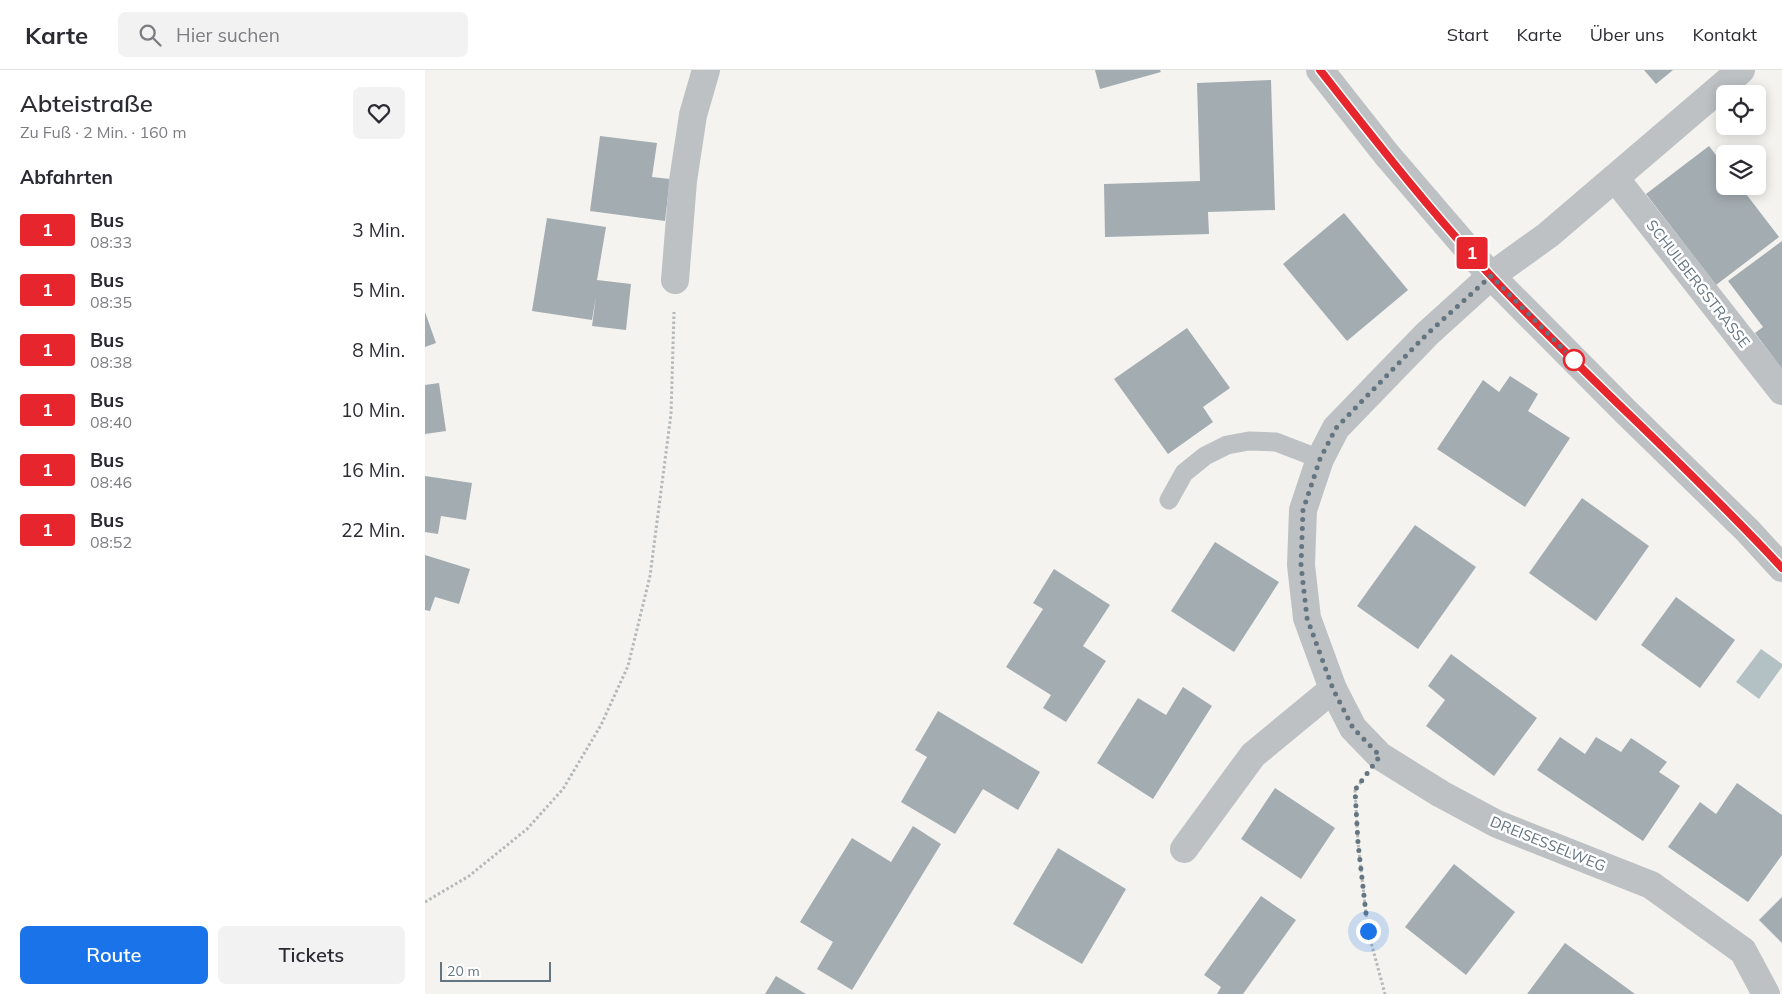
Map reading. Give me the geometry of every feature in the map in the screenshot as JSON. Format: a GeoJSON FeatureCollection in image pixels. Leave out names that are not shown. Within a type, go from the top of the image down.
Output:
{"type":"FeatureCollection","features":[{"type":"Feature","properties":{"kind":"street"},"geometry":{"type":"LineString","coordinates":[[675,280],[683,181],[693,115],[706,70]]}},
{"type":"Feature","properties":{"kind":"street"},"geometry":{"type":"LineString","coordinates":[[1320,70],[1387,155],[1491,276],[1648,434],[1748,531],[1782,568]]}},
{"type":"Feature","properties":{"kind":"street","name":"DREISESSELWEG"},"geometry":{"type":"LineString","coordinates":[[1741,70],[1549,235],[1491,276],[1427,334],[1336,428],[1320,459],[1303,510],[1301,565],[1307,618],[1333,689],[1353,728],[1380,756],[1441,794],[1497,824],[1651,885],[1743,951],[1766,994]]}},
{"type":"Feature","properties":{"kind":"street","name":"SCHULBERGSTRASSE"},"geometry":{"type":"LineString","coordinates":[[1615,178],[1782,391]]}},
{"type":"Feature","properties":{"kind":"street"},"geometry":{"type":"LineString","coordinates":[[1184,849],[1253,755],[1333,689]]}},
{"type":"Feature","properties":{"kind":"lane"},"geometry":{"type":"LineString","coordinates":[[1169,500],[1184,473],[1205,456],[1227,445],[1249,441],[1276,442],[1320,459]]}},
{"type":"Feature","properties":{"kind":"path"},"geometry":{"type":"LineString","coordinates":[[425,902],[469,876],[527,829],[563,788],[601,725],[628,666],[650,576],[671,414],[675,280]]}},
{"type":"Feature","properties":{"kind":"path"},"geometry":{"type":"LineString","coordinates":[[1380,756],[1355,790],[1358,843],[1368,931],[1385,994]]}},
{"type":"Feature","properties":{"kind":"shaded area"},"geometry":{"type":"Polygon","coordinates":[[[1761,649],[1782,664],[1782,667],[1759,699],[1736,682],[1761,649]]]}},
{"type":"Feature","properties":{"kind":"building"},"geometry":{"type":"Polygon","coordinates":[[[1095,70],[1160,70],[1161,72],[1100,89],[1095,70]]]}},
{"type":"Feature","properties":{"kind":"building"},"geometry":{"type":"Polygon","coordinates":[[[1644,70],[1673,70],[1656,84],[1644,70]]]}},
{"type":"Feature","properties":{"kind":"building"},"geometry":{"type":"Polygon","coordinates":[[[1271,80],[1275,210],[1208,212],[1209,234],[1105,237],[1104,184],[1200,181],[1197,83],[1271,80]]]}},
{"type":"Feature","properties":{"kind":"building"},"geometry":{"type":"Polygon","coordinates":[[[600,136],[657,143],[652,177],[670,179],[665,221],[590,211],[600,136]]]}},
{"type":"Feature","properties":{"kind":"building"},"geometry":{"type":"Polygon","coordinates":[[[1709,146],[1716,155],[1716,195],[1747,195],[1779,237],[1716,285],[1646,194],[1709,146]]]}},
{"type":"Feature","properties":{"kind":"building"},"geometry":{"type":"Polygon","coordinates":[[[1344,213],[1408,290],[1347,341],[1283,264],[1344,213]]]}},
{"type":"Feature","properties":{"kind":"building"},"geometry":{"type":"Polygon","coordinates":[[[547,218],[606,227],[597,280],[631,284],[626,330],[592,326],[596,296],[592,320],[532,311],[547,218]]]}},
{"type":"Feature","properties":{"kind":"building"},"geometry":{"type":"Polygon","coordinates":[[[1782,241],[1782,369],[1755,333],[1763,327],[1728,281],[1782,241]]]}},
{"type":"Feature","properties":{"kind":"building"},"geometry":{"type":"Polygon","coordinates":[[[425,312],[436,343],[425,347],[425,312]]]}},
{"type":"Feature","properties":{"kind":"building"},"geometry":{"type":"Polygon","coordinates":[[[1187,328],[1230,388],[1203,407],[1213,422],[1168,454],[1114,379],[1187,328]]]}},
{"type":"Feature","properties":{"kind":"building"},"geometry":{"type":"Polygon","coordinates":[[[1510,376],[1538,394],[1528,411],[1570,438],[1525,507],[1437,449],[1483,380],[1499,392],[1510,376]]]}},
{"type":"Feature","properties":{"kind":"building"},"geometry":{"type":"Polygon","coordinates":[[[439,383],[446,431],[425,434],[425,385],[439,383]]]}},
{"type":"Feature","properties":{"kind":"building"},"geometry":{"type":"Polygon","coordinates":[[[425,476],[472,483],[466,520],[441,516],[438,534],[425,532],[425,476]]]}},
{"type":"Feature","properties":{"kind":"building"},"geometry":{"type":"Polygon","coordinates":[[[1582,498],[1649,546],[1596,621],[1529,573],[1582,498]]]}},
{"type":"Feature","properties":{"kind":"building"},"geometry":{"type":"Polygon","coordinates":[[[1415,525],[1476,567],[1418,649],[1357,606],[1415,525]]]}},
{"type":"Feature","properties":{"kind":"building"},"geometry":{"type":"Polygon","coordinates":[[[1215,542],[1279,582],[1234,652],[1171,611],[1215,542]]]}},
{"type":"Feature","properties":{"kind":"building"},"geometry":{"type":"Polygon","coordinates":[[[425,555],[470,569],[459,604],[435,597],[430,611],[425,610],[425,555]]]}},
{"type":"Feature","properties":{"kind":"building"},"geometry":{"type":"Polygon","coordinates":[[[1054,569],[1110,605],[1083,646],[1106,661],[1066,722],[1043,708],[1051,695],[1006,667],[1043,609],[1033,603],[1054,569]]]}},
{"type":"Feature","properties":{"kind":"building"},"geometry":{"type":"Polygon","coordinates":[[[1676,597],[1735,640],[1700,688],[1641,645],[1676,597]]]}},
{"type":"Feature","properties":{"kind":"building"},"geometry":{"type":"Polygon","coordinates":[[[1451,654],[1537,718],[1494,776],[1426,726],[1445,700],[1428,686],[1451,654]]]}},
{"type":"Feature","properties":{"kind":"building"},"geometry":{"type":"Polygon","coordinates":[[[1183,687],[1212,706],[1153,799],[1097,763],[1138,698],[1166,715],[1183,687]]]}},
{"type":"Feature","properties":{"kind":"building"},"geometry":{"type":"Polygon","coordinates":[[[938,711],[1040,772],[1018,810],[983,789],[955,834],[901,802],[927,757],[915,750],[938,711]]]}},
{"type":"Feature","properties":{"kind":"building"},"geometry":{"type":"Polygon","coordinates":[[[1560,737],[1585,754],[1596,737],[1621,752],[1631,738],[1667,762],[1659,772],[1680,786],[1643,841],[1537,770],[1560,737]]]}},
{"type":"Feature","properties":{"kind":"building"},"geometry":{"type":"Polygon","coordinates":[[[1737,783],[1782,815],[1782,855],[1748,902],[1668,847],[1700,802],[1716,814],[1737,783]]]}},
{"type":"Feature","properties":{"kind":"building"},"geometry":{"type":"Polygon","coordinates":[[[1275,788],[1335,828],[1301,879],[1241,839],[1275,788]]]}},
{"type":"Feature","properties":{"kind":"building"},"geometry":{"type":"Polygon","coordinates":[[[913,826],[941,844],[852,990],[817,969],[833,942],[800,922],[852,838],[891,862],[913,826]]]}},
{"type":"Feature","properties":{"kind":"building"},"geometry":{"type":"Polygon","coordinates":[[[1058,848],[1126,889],[1082,964],[1013,924],[1058,848]]]}},
{"type":"Feature","properties":{"kind":"building"},"geometry":{"type":"Polygon","coordinates":[[[1454,864],[1515,912],[1466,975],[1405,927],[1454,864]]]}},
{"type":"Feature","properties":{"kind":"building"},"geometry":{"type":"Polygon","coordinates":[[[1261,896],[1296,920],[1243,994],[1217,994],[1221,987],[1204,975],[1261,896]]]}},
{"type":"Feature","properties":{"kind":"building"},"geometry":{"type":"Polygon","coordinates":[[[1782,897],[1782,943],[1759,920],[1782,897]]]}},
{"type":"Feature","properties":{"kind":"building"},"geometry":{"type":"Polygon","coordinates":[[[1565,943],[1635,994],[1527,994],[1565,943]]]}},
{"type":"Feature","properties":{"kind":"building"},"geometry":{"type":"Polygon","coordinates":[[[776,976],[806,994],[765,994],[776,976]]]}},
{"type":"Feature","properties":{"kind":"bus line","name":"1"},"geometry":{"type":"LineString","coordinates":[[1320,70],[1387,155],[1491,276],[1644,430],[1748,531],[1782,568]]}},
{"type":"Feature","properties":{"kind":"route"},"geometry":{"type":"LineString","coordinates":[[1368,931],[1358,843],[1355,790],[1380,756],[1353,728],[1333,689],[1307,618],[1301,565],[1303,510],[1320,459],[1336,428],[1427,334],[1491,276],[1574,360]]}}]}
